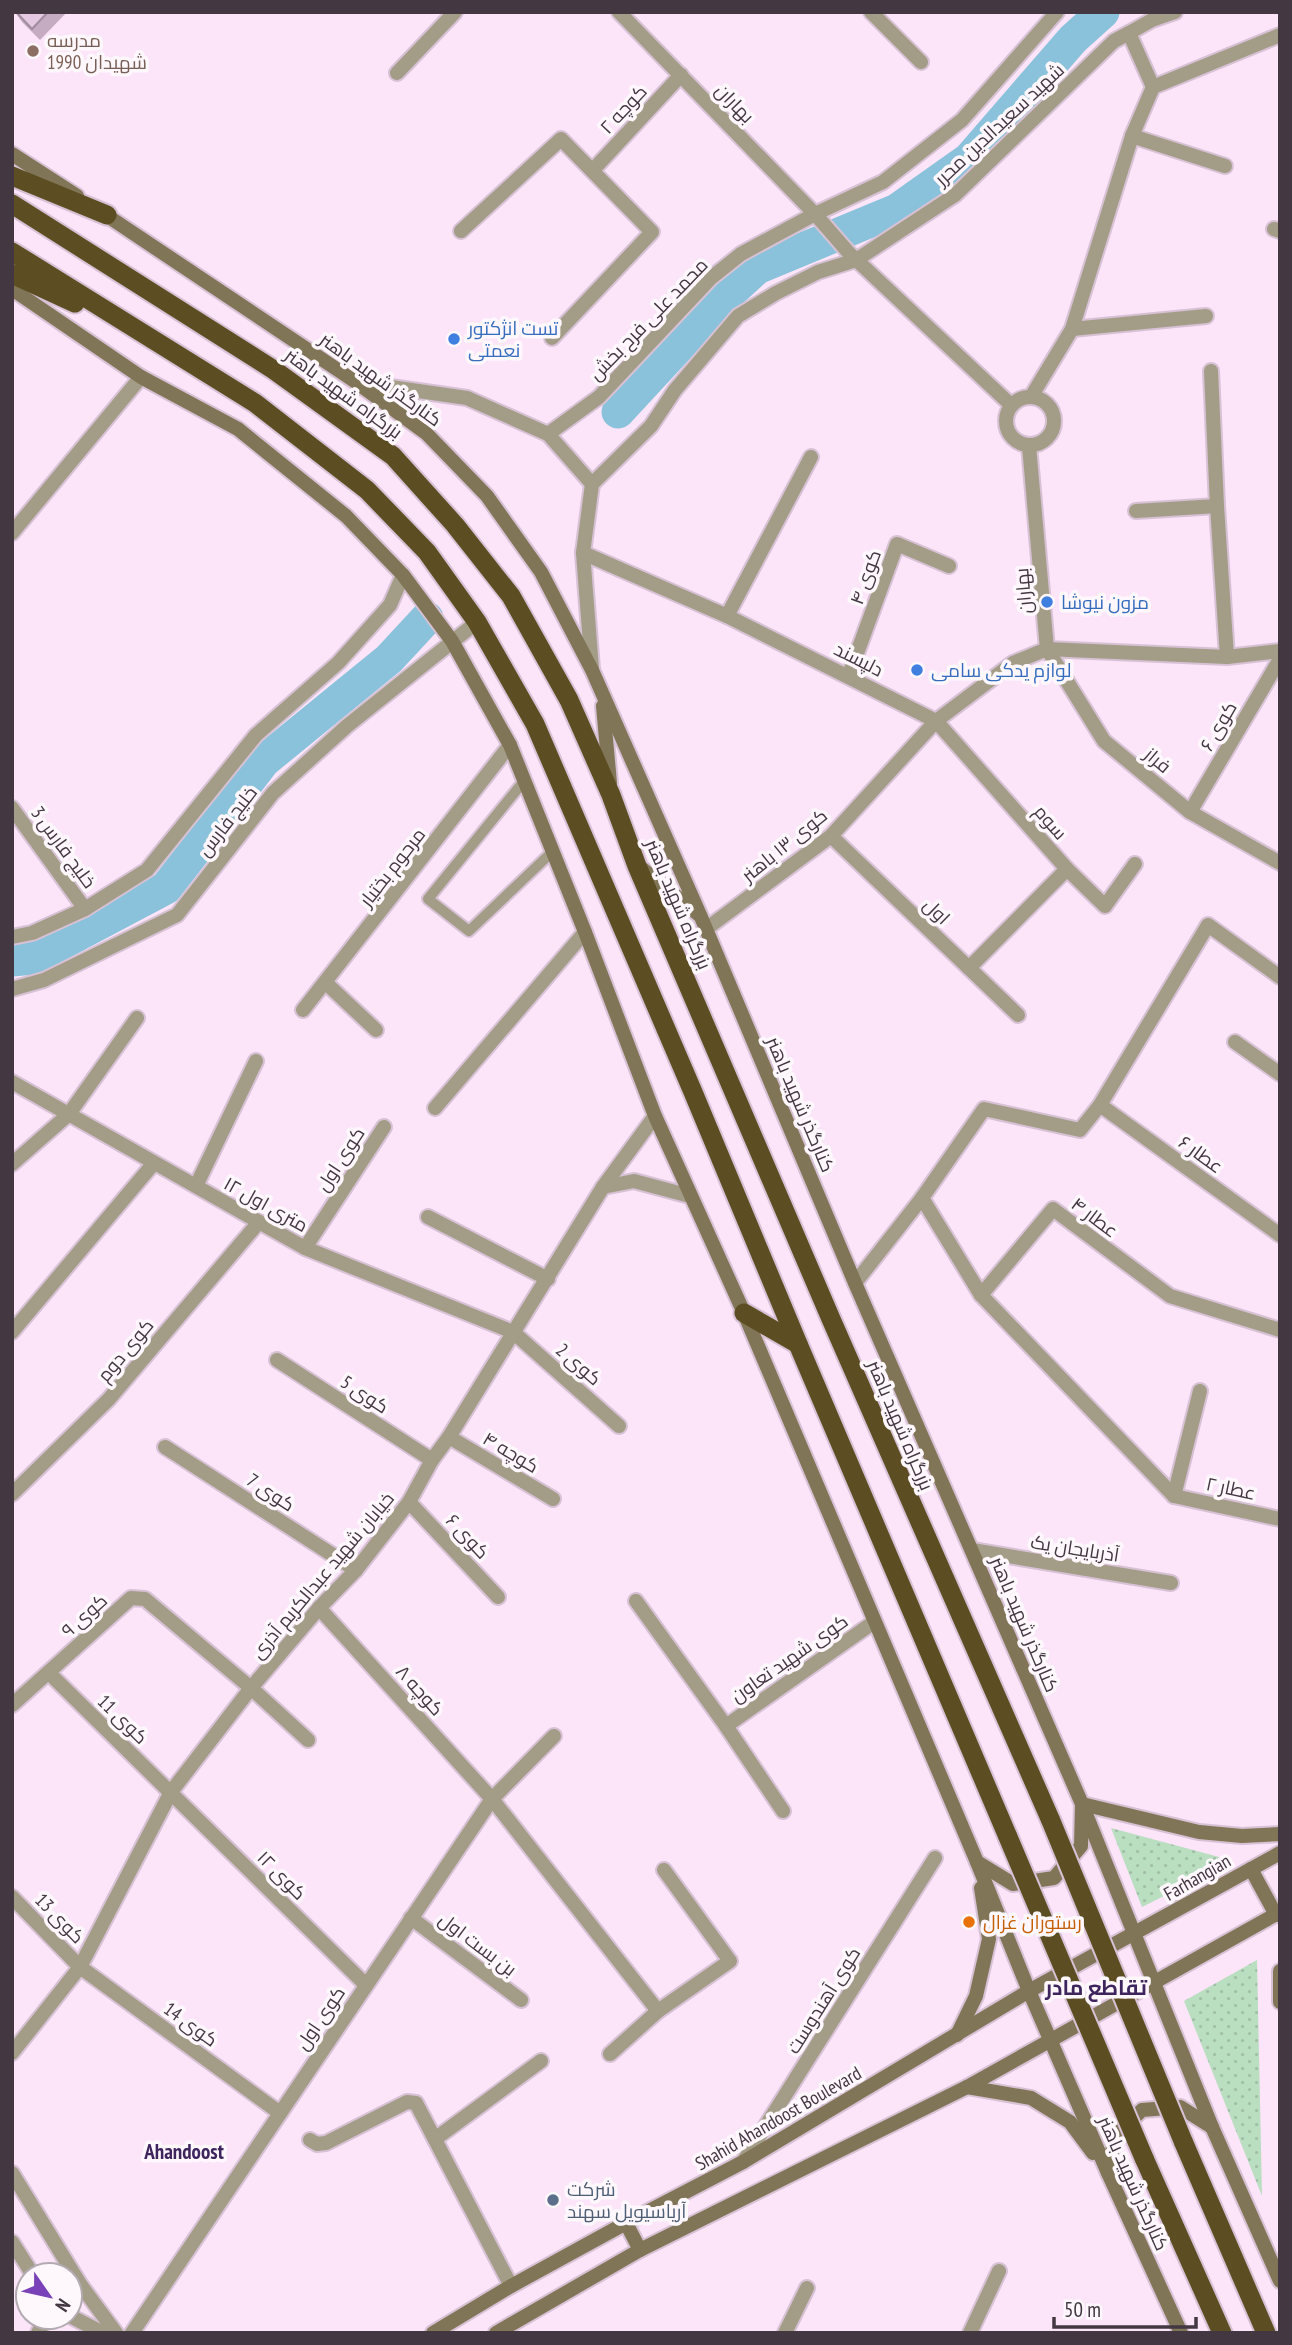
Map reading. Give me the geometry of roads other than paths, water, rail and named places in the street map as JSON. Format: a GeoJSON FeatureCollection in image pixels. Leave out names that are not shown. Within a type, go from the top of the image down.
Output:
{"type":"FeatureCollection","features":[{"type":"Feature","properties":{"kind":"highway"},"geometry":{"type":"LineString","coordinates":[[12,176],[107,215]]}},
{"type":"Feature","properties":{"kind":"highway","name":"بزرگراه شهید باهنر"},"geometry":{"type":"LineString","coordinates":[[12,204],[274,370],[393,456],[455,525],[511,596],[569,700],[611,795],[638,866],[836,1331],[1051,1821],[1183,2141],[1266,2333]]}},
{"type":"Feature","properties":{"kind":"highway"},"geometry":{"type":"LineString","coordinates":[[12,252],[256,403],[367,490],[427,552],[478,622],[540,736],[1144,2158],[1222,2333]]}},
{"type":"Feature","properties":{"kind":"highway"},"geometry":{"type":"LineString","coordinates":[[12,274],[158,343]]}},
{"type":"Feature","properties":{"kind":"highway"},"geometry":{"type":"LineString","coordinates":[[744,1313],[798,1344]]}},
{"type":"Feature","properties":{"kind":"main road","name":"کنارگذر شهید باهنر"},"geometry":{"type":"LineString","coordinates":[[12,154],[356,382],[426,433],[487,496],[541,572],[592,670],[704,923],[855,1283],[1082,1804],[1212,2127],[1280,2281]]}},
{"type":"Feature","properties":{"kind":"main road","name":"کنارگذر شهید باهنر"},"geometry":{"type":"LineString","coordinates":[[12,289],[141,377],[238,429],[346,516],[403,575],[452,640],[510,745],[655,1116],[744,1313],[1108,2174],[1181,2333]]}},
{"type":"Feature","properties":{"kind":"main road"},"geometry":{"type":"LineString","coordinates":[[602,692],[611,795]]}},
{"type":"Feature","properties":{"kind":"main road"},"geometry":{"type":"LineString","coordinates":[[638,866],[704,923]]}},
{"type":"Feature","properties":{"kind":"main road"},"geometry":{"type":"LineString","coordinates":[[977,1862],[1013,1884],[1054,1878],[1081,1846],[1082,1804],[1199,1832],[1242,1836],[1280,1834]]}},
{"type":"Feature","properties":{"kind":"main road","name":"Farhangian"},"geometry":{"type":"LineString","coordinates":[[1029,1991],[1280,1853]]}},
{"type":"Feature","properties":{"kind":"main road"},"geometry":{"type":"LineString","coordinates":[[957,2035],[976,1996],[989,1939],[977,1862]]}},
{"type":"Feature","properties":{"kind":"main road"},"geometry":{"type":"LineString","coordinates":[[496,2333],[640,2250],[967,2087],[1278,1914],[1251,1869]]}},
{"type":"Feature","properties":{"kind":"main road"},"geometry":{"type":"LineString","coordinates":[[1280,1971],[1280,2002]]}},
{"type":"Feature","properties":{"kind":"main road","name":"Shahid Ahandoost Boulevard"},"geometry":{"type":"LineString","coordinates":[[433,2333],[511,2286],[743,2162],[1029,1991]]}},
{"type":"Feature","properties":{"kind":"main road"},"geometry":{"type":"LineString","coordinates":[[967,2087],[1031,2098],[1070,2122],[1108,2174]]}},
{"type":"Feature","properties":{"kind":"main road"},"geometry":{"type":"LineString","coordinates":[[1108,2174],[1115,2136],[1142,2110],[1180,2107],[1212,2127]]}},
{"type":"Feature","properties":{"kind":"main road"},"geometry":{"type":"LineString","coordinates":[[626,2223],[640,2250]]}},
{"type":"Feature","properties":{"kind":"street"},"geometry":{"type":"LineString","coordinates":[[397,73],[455,12]]}},
{"type":"Feature","properties":{"kind":"street","name":"بهاران"},"geometry":{"type":"LineString","coordinates":[[619,12],[853,256]]}},
{"type":"Feature","properties":{"kind":"street"},"geometry":{"type":"LineString","coordinates":[[871,12],[920,62]]}},
{"type":"Feature","properties":{"kind":"street","name":"محمد علی فرح بخش"},"geometry":{"type":"LineString","coordinates":[[548,434],[599,397],[711,278],[741,254],[819,218],[883,182],[962,120],[1057,12]]}},
{"type":"Feature","properties":{"kind":"street","name":"شهید سعیدالدین محرر"},"geometry":{"type":"LineString","coordinates":[[592,484],[651,426],[675,390],[738,316],[776,293],[853,256],[955,195],[1114,41],[1152,20],[1175,12]]}},
{"type":"Feature","properties":{"kind":"street"},"geometry":{"type":"LineString","coordinates":[[1129,33],[1153,87]]}},
{"type":"Feature","properties":{"kind":"street"},"geometry":{"type":"LineString","coordinates":[[1031,397],[1072,329],[1132,136],[1153,87],[1280,35]]}},
{"type":"Feature","properties":{"kind":"street","name":"کوچه ۲"},"geometry":{"type":"LineString","coordinates":[[593,170],[681,75]]}},
{"type":"Feature","properties":{"kind":"street"},"geometry":{"type":"LineString","coordinates":[[1132,136],[1225,166]]}},
{"type":"Feature","properties":{"kind":"street"},"geometry":{"type":"LineString","coordinates":[[461,231],[561,139],[652,232],[552,338]]}},
{"type":"Feature","properties":{"kind":"street"},"geometry":{"type":"LineString","coordinates":[[853,256],[1010,405]]}},
{"type":"Feature","properties":{"kind":"street"},"geometry":{"type":"LineString","coordinates":[[1072,329],[1206,316]]}},
{"type":"Feature","properties":{"kind":"street"},"geometry":{"type":"LineString","coordinates":[[1211,371],[1227,657]]}},
{"type":"Feature","properties":{"kind":"street"},"geometry":{"type":"LineString","coordinates":[[12,533],[141,377]]}},
{"type":"Feature","properties":{"kind":"street"},"geometry":{"type":"LineString","coordinates":[[356,382],[467,398],[548,434],[592,484],[583,553],[592,670]]}},
{"type":"Feature","properties":{"kind":"street"},"geometry":{"type":"LineString","coordinates":[[1023,397],[1031,397],[1040,398],[1052,410],[1054,427],[1045,440],[1029,446],[1014,440],[1006,428],[1005,420],[1010,405],[1023,397]]}},
{"type":"Feature","properties":{"kind":"street","name":"بهاران"},"geometry":{"type":"LineString","coordinates":[[1029,446],[1047,649]]}},
{"type":"Feature","properties":{"kind":"street"},"geometry":{"type":"LineString","coordinates":[[727,616],[811,457]]}},
{"type":"Feature","properties":{"kind":"street"},"geometry":{"type":"LineString","coordinates":[[1136,511],[1217,506]]}},
{"type":"Feature","properties":{"kind":"street","name":"کوی ۴"},"geometry":{"type":"LineString","coordinates":[[849,675],[897,544],[949,566]]}},
{"type":"Feature","properties":{"kind":"street","name":"دلپسند"},"geometry":{"type":"LineString","coordinates":[[583,553],[727,616],[936,721]]}},
{"type":"Feature","properties":{"kind":"street","name":"خلیج فارس"},"geometry":{"type":"LineString","coordinates":[[12,937],[32,933],[85,909],[147,870],[256,736],[338,663],[390,605],[403,575]]}},
{"type":"Feature","properties":{"kind":"street","name":"خلیج فارس"},"geometry":{"type":"LineString","coordinates":[[12,989],[44,980],[177,915],[273,793],[347,726],[478,622]]}},
{"type":"Feature","properties":{"kind":"street"},"geometry":{"type":"LineString","coordinates":[[936,721],[1013,663],[1047,649],[1227,657],[1280,651]]}},
{"type":"Feature","properties":{"kind":"street","name":"فراز"},"geometry":{"type":"LineString","coordinates":[[1047,649],[1104,740],[1190,812],[1280,863]]}},
{"type":"Feature","properties":{"kind":"street","name":"کوی ۶"},"geometry":{"type":"LineString","coordinates":[[1190,812],[1280,659]]}},
{"type":"Feature","properties":{"kind":"street","name":"کوی ۱۳ باهنر"},"geometry":{"type":"LineString","coordinates":[[704,923],[831,836],[936,721]]}},
{"type":"Feature","properties":{"kind":"street","name":"سوم"},"geometry":{"type":"LineString","coordinates":[[936,721],[1067,869],[1105,906],[1135,864]]}},
{"type":"Feature","properties":{"kind":"street","name":"مرحوم بختیار"},"geometry":{"type":"LineString","coordinates":[[303,1010],[510,745]]}},
{"type":"Feature","properties":{"kind":"street","name":"خلیج فارس 3"},"geometry":{"type":"LineString","coordinates":[[12,808],[85,909]]}},
{"type":"Feature","properties":{"kind":"street","name":"اول"},"geometry":{"type":"LineString","coordinates":[[831,836],[1018,1015]]}},
{"type":"Feature","properties":{"kind":"street"},"geometry":{"type":"LineString","coordinates":[[969,968],[1067,869]]}},
{"type":"Feature","properties":{"kind":"street"},"geometry":{"type":"LineString","coordinates":[[855,1283],[922,1198],[984,1109],[1080,1130],[1100,1105],[1208,925],[1280,977]]}},
{"type":"Feature","properties":{"kind":"street"},"geometry":{"type":"LineString","coordinates":[[435,1108],[585,932]]}},
{"type":"Feature","properties":{"kind":"street"},"geometry":{"type":"LineString","coordinates":[[326,983],[376,1030]]}},
{"type":"Feature","properties":{"kind":"street"},"geometry":{"type":"LineString","coordinates":[[12,1164],[69,1114],[137,1018]]}},
{"type":"Feature","properties":{"kind":"street"},"geometry":{"type":"LineString","coordinates":[[1235,1042],[1280,1074]]}},
{"type":"Feature","properties":{"kind":"street"},"geometry":{"type":"LineString","coordinates":[[196,1186],[256,1061]]}},
{"type":"Feature","properties":{"kind":"street","name":"۱۲ متری اول"},"geometry":{"type":"LineString","coordinates":[[12,1082],[305,1248],[513,1332]]}},
{"type":"Feature","properties":{"kind":"street","name":"عطار ۶"},"geometry":{"type":"LineString","coordinates":[[1100,1105],[1280,1235]]}},
{"type":"Feature","properties":{"kind":"street","name":"خیابان شهید عبدالکریم آذری"},"geometry":{"type":"LineString","coordinates":[[12,2053],[80,1966],[171,1792],[251,1688],[319,1608],[356,1570],[409,1502],[432,1460],[548,1279],[603,1187],[655,1116]]}},
{"type":"Feature","properties":{"kind":"street","name":"کوی اول"},"geometry":{"type":"LineString","coordinates":[[305,1248],[384,1127]]}},
{"type":"Feature","properties":{"kind":"street"},"geometry":{"type":"LineString","coordinates":[[12,1332],[154,1163]]}},
{"type":"Feature","properties":{"kind":"street"},"geometry":{"type":"LineString","coordinates":[[603,1187],[634,1181],[690,1196]]}},
{"type":"Feature","properties":{"kind":"street"},"geometry":{"type":"LineString","coordinates":[[922,1198],[981,1295],[1174,1496]]}},
{"type":"Feature","properties":{"kind":"street","name":"عطار ۴"},"geometry":{"type":"LineString","coordinates":[[981,1295],[1053,1209],[1170,1296],[1280,1329]]}},
{"type":"Feature","properties":{"kind":"street"},"geometry":{"type":"LineString","coordinates":[[428,1217],[548,1279]]}},
{"type":"Feature","properties":{"kind":"street","name":"کوی دوم"},"geometry":{"type":"LineString","coordinates":[[15,1487],[109,1399],[259,1222]]}},
{"type":"Feature","properties":{"kind":"street","name":"کوی 2"},"geometry":{"type":"LineString","coordinates":[[513,1332],[620,1426]]}},
{"type":"Feature","properties":{"kind":"street","name":"کوی 5"},"geometry":{"type":"LineString","coordinates":[[278,1360],[432,1460]]}},
{"type":"Feature","properties":{"kind":"street"},"geometry":{"type":"LineString","coordinates":[[1174,1496],[1200,1391]]}},
{"type":"Feature","properties":{"kind":"street","name":"کوچه ۴"},"geometry":{"type":"LineString","coordinates":[[449,1437],[553,1499]]}},
{"type":"Feature","properties":{"kind":"street","name":"کوی 7"},"geometry":{"type":"LineString","coordinates":[[165,1447],[356,1570]]}},
{"type":"Feature","properties":{"kind":"street","name":"عطار ۲"},"geometry":{"type":"LineString","coordinates":[[1174,1496],[1280,1519]]}},
{"type":"Feature","properties":{"kind":"street","name":"کوی ۶"},"geometry":{"type":"LineString","coordinates":[[409,1502],[498,1597]]}},
{"type":"Feature","properties":{"kind":"street","name":"آذربایجان یک"},"geometry":{"type":"LineString","coordinates":[[972,1550],[1171,1583]]}},
{"type":"Feature","properties":{"kind":"street","name":"کوی ۹"},"geometry":{"type":"LineString","coordinates":[[12,1705],[131,1598],[145,1599],[308,1740]]}},
{"type":"Feature","properties":{"kind":"street"},"geometry":{"type":"LineString","coordinates":[[636,1601],[783,1811]]}},
{"type":"Feature","properties":{"kind":"street","name":"کوچه ۸"},"geometry":{"type":"LineString","coordinates":[[319,1608],[492,1799],[657,2011]]}},
{"type":"Feature","properties":{"kind":"street","name":"کوی شهید تعاون"},"geometry":{"type":"LineString","coordinates":[[726,1726],[874,1622]]}},
{"type":"Feature","properties":{"kind":"street","name":"کوی 11"},"geometry":{"type":"LineString","coordinates":[[49,1673],[171,1792]]}},
{"type":"Feature","properties":{"kind":"street","name":"کوی اول"},"geometry":{"type":"LineString","coordinates":[[132,2333],[492,1799],[554,1736]]}},
{"type":"Feature","properties":{"kind":"street","name":"کوی ۱۲"},"geometry":{"type":"LineString","coordinates":[[171,1792],[366,1985]]}},
{"type":"Feature","properties":{"kind":"street","name":"کوی آهندوست"},"geometry":{"type":"LineString","coordinates":[[743,2162],[935,1858]]}},
{"type":"Feature","properties":{"kind":"street"},"geometry":{"type":"LineString","coordinates":[[610,2054],[657,2011],[730,1961],[664,1870]]}},
{"type":"Feature","properties":{"kind":"street","name":"کوی 13"},"geometry":{"type":"LineString","coordinates":[[12,1897],[80,1966]]}},
{"type":"Feature","properties":{"kind":"street","name":"بن بست اول"},"geometry":{"type":"LineString","coordinates":[[411,1918],[521,2000]]}},
{"type":"Feature","properties":{"kind":"street","name":"کوی 14"},"geometry":{"type":"LineString","coordinates":[[80,1966],[280,2113]]}},
{"type":"Feature","properties":{"kind":"street"},"geometry":{"type":"LineString","coordinates":[[435,2139],[541,2061]]}},
{"type":"Feature","properties":{"kind":"street"},"geometry":{"type":"LineString","coordinates":[[310,2140],[317,2144],[326,2143],[407,2102],[416,2103],[511,2286]]}},
{"type":"Feature","properties":{"kind":"street"},"geometry":{"type":"LineString","coordinates":[[12,2173],[79,2284],[116,2333]]}},
{"type":"Feature","properties":{"kind":"street"},"geometry":{"type":"LineString","coordinates":[[12,2242],[24,2261]]}},
{"type":"Feature","properties":{"kind":"street"},"geometry":{"type":"LineString","coordinates":[[970,2333],[999,2271]]}},
{"type":"Feature","properties":{"kind":"street"},"geometry":{"type":"LineString","coordinates":[[785,2333],[807,2288]]}},
{"type":"Feature","properties":{"kind":"street"},"geometry":{"type":"LineString","coordinates":[[84,2323],[103,2333]]}},
{"type":"Feature","properties":{"kind":"lane"},"geometry":{"type":"LineString","coordinates":[[524,781],[428,899],[469,930],[552,852]]}},
{"type":"Feature","properties":{"kind":"waterway"},"geometry":{"type":"LineString","coordinates":[[618,412],[722,300],[757,268],[897,210],[969,159],[1073,39],[1103,12]]}},
{"type":"Feature","properties":{"kind":"waterway"},"geometry":{"type":"LineString","coordinates":[[12,960],[34,958],[166,888],[264,761],[389,659],[427,618]]}},
{"type":"Feature","properties":{"kind":"place","name":"مدرسه شهیدان 1990"},"geometry":{"type":"Point","coordinates":[33,51]}},
{"type":"Feature","properties":{"kind":"place","name":"تست انژکتور نعمتی"},"geometry":{"type":"Point","coordinates":[454,339]}},
{"type":"Feature","properties":{"kind":"place","name":"مزون نیوشا"},"geometry":{"type":"Point","coordinates":[1047,602]}},
{"type":"Feature","properties":{"kind":"place","name":"لوازم یدکی سامی"},"geometry":{"type":"Point","coordinates":[917,670]}},
{"type":"Feature","properties":{"kind":"place","name":"رستوران غزال"},"geometry":{"type":"Point","coordinates":[969,1922]}},
{"type":"Feature","properties":{"kind":"place","name":"شرکت آریاسیویل سهند"},"geometry":{"type":"Point","coordinates":[553,2200]}},
{"type":"Feature","properties":{"kind":"district","name":"تقاطع مادر"},"geometry":{"type":"Point","coordinates":[1096,1988]}},
{"type":"Feature","properties":{"kind":"district","name":"Ahandoost"},"geometry":{"type":"Point","coordinates":[184,2152]}}]}
